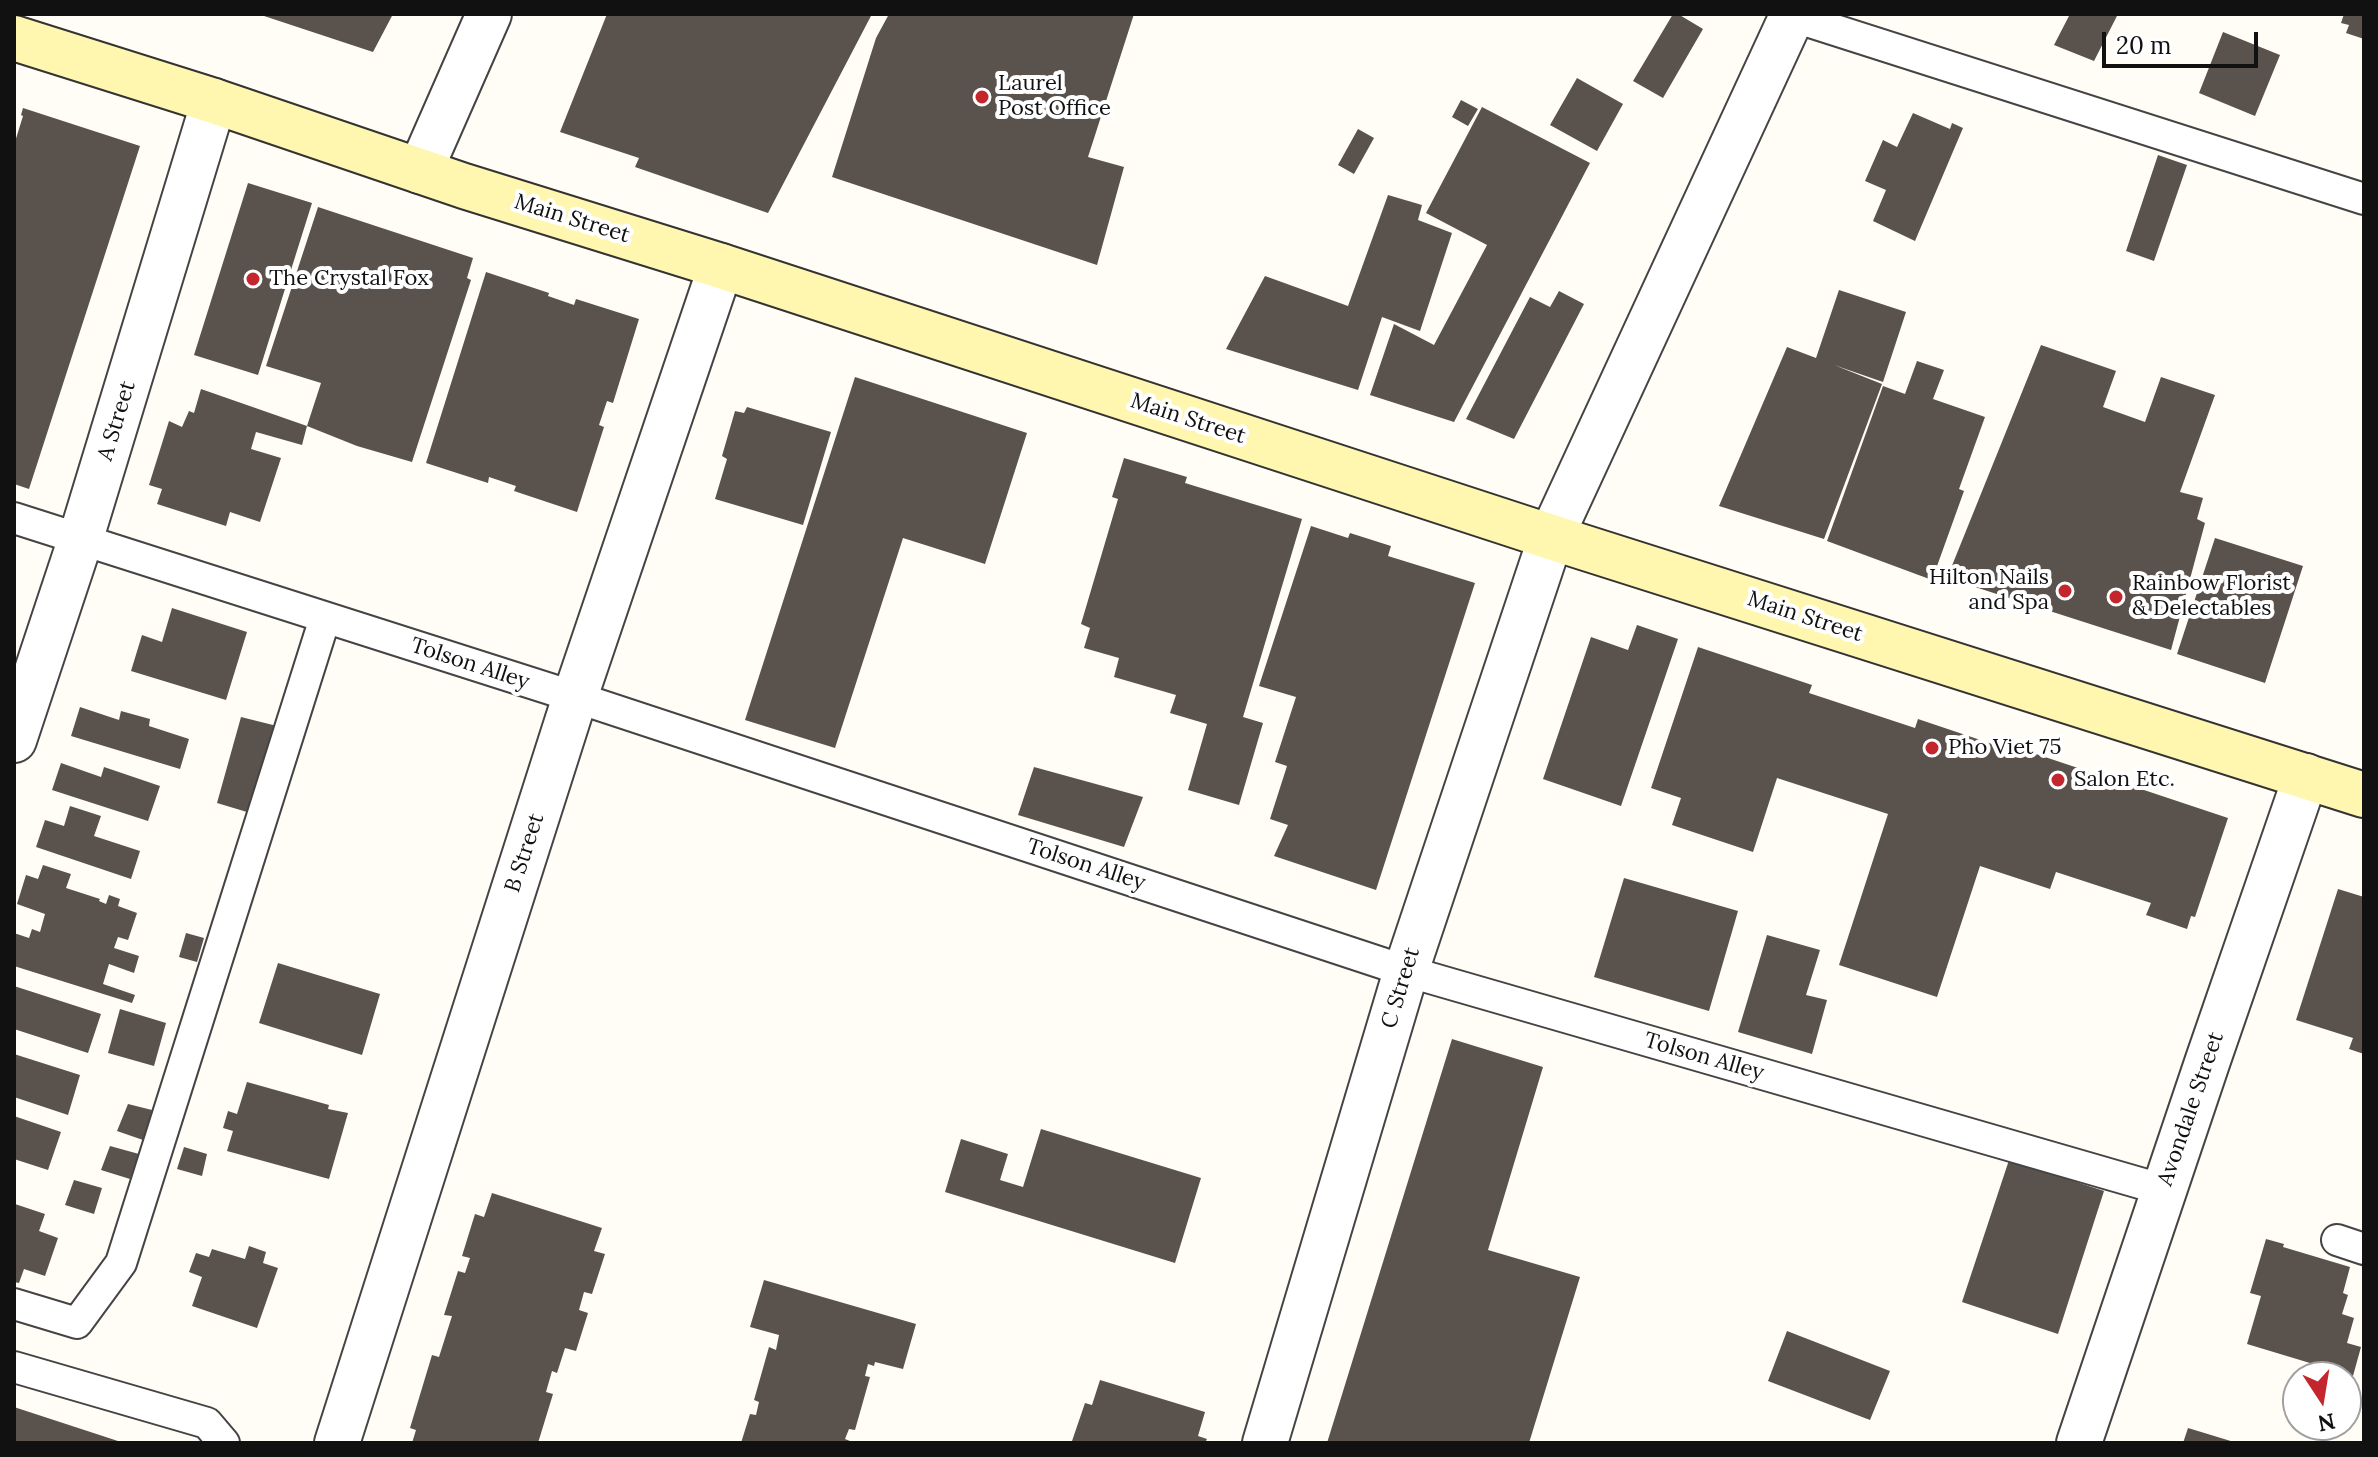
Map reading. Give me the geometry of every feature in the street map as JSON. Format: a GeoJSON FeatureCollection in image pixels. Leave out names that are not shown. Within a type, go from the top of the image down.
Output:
{"type":"FeatureCollection","features":[{"type":"Feature","properties":{"kind":"street"},"geometry":{"type":"LineString","coordinates":[[420,171],[489,14]]}},
{"type":"Feature","properties":{"kind":"street","name":"C Street"},"geometry":{"type":"LineString","coordinates":[[1265,1443],[1406,971],[1551,537],[1788,15]]}},
{"type":"Feature","properties":{"kind":"street","name":"Main Street"},"geometry":{"type":"LineString","coordinates":[[14,38],[1551,537],[2364,795]]}},
{"type":"Feature","properties":{"kind":"street","name":"A Street"},"geometry":{"type":"LineString","coordinates":[[14,740],[80,541],[214,101]]}},
{"type":"Feature","properties":{"kind":"street","name":"B Street"},"geometry":{"type":"LineString","coordinates":[[337,1443],[575,697],[721,266]]}},
{"type":"Feature","properties":{"kind":"street","name":"Avondale Street"},"geometry":{"type":"LineString","coordinates":[[2079,1443],[2306,776]]}},
{"type":"Feature","properties":{"kind":"lane"},"geometry":{"type":"LineString","coordinates":[[1788,15],[2364,199]]}},
{"type":"Feature","properties":{"kind":"lane","name":"Tolson Alley"},"geometry":{"type":"LineString","coordinates":[[14,518],[575,697],[1406,971],[2164,1190]]}},
{"type":"Feature","properties":{"kind":"lane"},"geometry":{"type":"LineString","coordinates":[[14,1304],[77,1323],[121,1263],[325,618]]}},
{"type":"Feature","properties":{"kind":"lane"},"geometry":{"type":"LineString","coordinates":[[14,1367],[207,1423],[224,1443]]}},
{"type":"Feature","properties":{"kind":"building"},"geometry":{"type":"Polygon","coordinates":[[[258,14],[393,14],[373,52],[258,14]]]}},
{"type":"Feature","properties":{"kind":"building"},"geometry":{"type":"Polygon","coordinates":[[[607,14],[872,14],[768,213],[635,167],[639,158],[560,132],[607,14]]]}},
{"type":"Feature","properties":{"kind":"building","name":"Laurel Post Office"},"geometry":{"type":"Polygon","coordinates":[[[889,14],[1134,14],[1088,157],[1124,167],[1097,265],[832,177],[876,38],[889,14]]]}},
{"type":"Feature","properties":{"kind":"building"},"geometry":{"type":"Polygon","coordinates":[[[1673,14],[1703,29],[1663,98],[1633,81],[1673,14]]]}},
{"type":"Feature","properties":{"kind":"building"},"geometry":{"type":"Polygon","coordinates":[[[2070,14],[2118,14],[2094,61],[2054,45],[2070,14]]]}},
{"type":"Feature","properties":{"kind":"building"},"geometry":{"type":"Polygon","coordinates":[[[2344,14],[2364,14],[2364,39],[2346,33],[2349,25],[2341,23],[2344,14]]]}},
{"type":"Feature","properties":{"kind":"building"},"geometry":{"type":"Polygon","coordinates":[[[2223,32],[2280,55],[2255,116],[2199,93],[2223,32]]]}},
{"type":"Feature","properties":{"kind":"building"},"geometry":{"type":"Polygon","coordinates":[[[1577,78],[1623,104],[1597,151],[1550,125],[1577,78]]]}},
{"type":"Feature","properties":{"kind":"building"},"geometry":{"type":"Polygon","coordinates":[[[1461,100],[1478,109],[1468,126],[1452,117],[1461,100]]]}},
{"type":"Feature","properties":{"kind":"building"},"geometry":{"type":"Polygon","coordinates":[[[1482,107],[1590,163],[1454,422],[1370,395],[1394,324],[1434,345],[1487,245],[1426,213],[1482,107]]]}},
{"type":"Feature","properties":{"kind":"building"},"geometry":{"type":"Polygon","coordinates":[[[23,108],[140,146],[29,489],[14,484],[14,145],[23,108]]]}},
{"type":"Feature","properties":{"kind":"building"},"geometry":{"type":"Polygon","coordinates":[[[1913,113],[1950,129],[1952,123],[1963,128],[1915,241],[1873,221],[1886,190],[1865,181],[1883,140],[1897,147],[1913,113]]]}},
{"type":"Feature","properties":{"kind":"building"},"geometry":{"type":"Polygon","coordinates":[[[1358,129],[1374,138],[1354,174],[1338,165],[1358,129]]]}},
{"type":"Feature","properties":{"kind":"building"},"geometry":{"type":"Polygon","coordinates":[[[2158,155],[2187,165],[2154,261],[2126,251],[2158,155]]]}},
{"type":"Feature","properties":{"kind":"building","name":"The Crystal Fox"},"geometry":{"type":"Polygon","coordinates":[[[248,183],[312,203],[258,375],[194,355],[248,183]]]}},
{"type":"Feature","properties":{"kind":"building"},"geometry":{"type":"Polygon","coordinates":[[[1388,195],[1422,205],[1418,220],[1452,233],[1420,331],[1382,317],[1358,390],[1226,349],[1265,276],[1348,306],[1388,195]]]}},
{"type":"Feature","properties":{"kind":"building"},"geometry":{"type":"Polygon","coordinates":[[[318,207],[473,258],[467,278],[471,280],[412,462],[357,446],[307,426],[321,383],[266,366],[318,207]]]}},
{"type":"Feature","properties":{"kind":"building"},"geometry":{"type":"Polygon","coordinates":[[[486,272],[549,293],[548,296],[574,305],[576,299],[639,319],[613,403],[607,401],[599,425],[604,427],[577,512],[514,491],[516,486],[489,477],[488,483],[426,463],[486,272]]]}},
{"type":"Feature","properties":{"kind":"building"},"geometry":{"type":"Polygon","coordinates":[[[1839,290],[1906,312],[1883,382],[1834,365],[1882,384],[1824,539],[1719,506],[1787,347],[1816,358],[1839,290]]]}},
{"type":"Feature","properties":{"kind":"building"},"geometry":{"type":"Polygon","coordinates":[[[1559,291],[1584,304],[1514,439],[1466,419],[1530,297],[1550,307],[1559,291]]]}},
{"type":"Feature","properties":{"kind":"building"},"geometry":{"type":"Polygon","coordinates":[[[2041,345],[2116,371],[2103,407],[2145,422],[2161,377],[2215,395],[2180,492],[2203,498],[2197,519],[2205,523],[2171,650],[1947,578],[2041,345]]]}},
{"type":"Feature","properties":{"kind":"building"},"geometry":{"type":"Polygon","coordinates":[[[1917,361],[1944,370],[1933,399],[1985,417],[1959,489],[1964,491],[1932,580],[1827,541],[1883,386],[1905,394],[1917,361]]]}},
{"type":"Feature","properties":{"kind":"building"},"geometry":{"type":"Polygon","coordinates":[[[855,377],[1027,433],[985,564],[903,538],[835,748],[745,720],[855,377]]]}},
{"type":"Feature","properties":{"kind":"building"},"geometry":{"type":"Polygon","coordinates":[[[201,389],[307,426],[302,445],[256,432],[251,449],[281,458],[260,522],[230,512],[226,526],[157,504],[162,489],[149,485],[169,421],[182,427],[189,411],[194,413],[201,389]]]}},
{"type":"Feature","properties":{"kind":"building"},"geometry":{"type":"Polygon","coordinates":[[[747,407],[831,432],[803,525],[715,499],[727,459],[722,456],[735,411],[744,413],[747,407]]]}},
{"type":"Feature","properties":{"kind":"building"},"geometry":{"type":"Polygon","coordinates":[[[1124,458],[1187,477],[1185,483],[1302,519],[1243,717],[1263,723],[1239,805],[1188,790],[1207,724],[1170,713],[1176,695],[1114,677],[1119,658],[1084,648],[1090,628],[1081,624],[1118,499],[1112,497],[1124,458]]]}},
{"type":"Feature","properties":{"kind":"building"},"geometry":{"type":"Polygon","coordinates":[[[1311,526],[1348,538],[1350,533],[1391,546],[1388,556],[1475,583],[1376,890],[1274,856],[1288,825],[1270,819],[1287,766],[1275,762],[1296,697],[1259,686],[1311,526]]]}},
{"type":"Feature","properties":{"kind":"building"},"geometry":{"type":"Polygon","coordinates":[[[2215,538],[2303,566],[2265,683],[2177,654],[2215,538]]]}},
{"type":"Feature","properties":{"kind":"building"},"geometry":{"type":"Polygon","coordinates":[[[172,608],[247,632],[226,700],[131,671],[142,635],[162,642],[172,608]]]}},
{"type":"Feature","properties":{"kind":"building"},"geometry":{"type":"Polygon","coordinates":[[[1637,625],[1678,639],[1621,806],[1543,779],[1591,637],[1628,650],[1637,625]]]}},
{"type":"Feature","properties":{"kind":"building"},"geometry":{"type":"Polygon","coordinates":[[[1698,647],[1812,685],[1809,693],[1915,728],[1918,719],[2016,752],[2018,748],[2228,818],[2195,917],[2191,916],[2187,929],[2146,915],[2151,903],[2056,872],[2050,889],[1980,866],[1937,997],[1839,965],[1888,814],[1777,778],[1753,852],[1672,825],[1681,798],[1651,788],[1698,647]]]}},
{"type":"Feature","properties":{"kind":"building"},"geometry":{"type":"Polygon","coordinates":[[[80,707],[119,720],[121,711],[150,719],[149,726],[189,739],[180,769],[71,736],[80,707]]]}},
{"type":"Feature","properties":{"kind":"building"},"geometry":{"type":"Polygon","coordinates":[[[241,717],[281,727],[260,794],[253,793],[247,812],[217,803],[241,717]]]}},
{"type":"Feature","properties":{"kind":"building"},"geometry":{"type":"Polygon","coordinates":[[[61,763],[101,777],[104,767],[160,786],[148,821],[52,790],[61,763]]]}},
{"type":"Feature","properties":{"kind":"building"},"geometry":{"type":"Polygon","coordinates":[[[1034,767],[1143,797],[1124,847],[1018,815],[1034,767]]]}},
{"type":"Feature","properties":{"kind":"building"},"geometry":{"type":"Polygon","coordinates":[[[70,806],[101,816],[94,836],[140,851],[131,879],[36,847],[45,820],[64,826],[70,806]]]}},
{"type":"Feature","properties":{"kind":"building"},"geometry":{"type":"Polygon","coordinates":[[[43,865],[71,874],[66,888],[100,899],[106,904],[109,895],[120,899],[118,906],[137,913],[128,940],[118,937],[114,948],[139,956],[134,973],[109,964],[103,984],[135,995],[132,1003],[14,966],[14,933],[29,938],[32,929],[40,932],[45,914],[17,904],[26,875],[38,879],[43,865]]]}},
{"type":"Feature","properties":{"kind":"building"},"geometry":{"type":"Polygon","coordinates":[[[1624,878],[1738,911],[1709,1011],[1594,977],[1624,878]]]}},
{"type":"Feature","properties":{"kind":"building"},"geometry":{"type":"Polygon","coordinates":[[[2338,889],[2364,897],[2364,1054],[2349,1049],[2353,1038],[2296,1020],[2338,889]]]}},
{"type":"Feature","properties":{"kind":"building"},"geometry":{"type":"Polygon","coordinates":[[[186,933],[204,938],[197,962],[179,957],[186,933]]]}},
{"type":"Feature","properties":{"kind":"building"},"geometry":{"type":"Polygon","coordinates":[[[1767,935],[1820,950],[1806,995],[1827,1000],[1812,1054],[1738,1032],[1767,935]]]}},
{"type":"Feature","properties":{"kind":"building"},"geometry":{"type":"Polygon","coordinates":[[[278,963],[380,994],[362,1055],[259,1023],[278,963]]]}},
{"type":"Feature","properties":{"kind":"building"},"geometry":{"type":"Polygon","coordinates":[[[14,986],[101,1014],[88,1053],[14,1029],[14,986]]]}},
{"type":"Feature","properties":{"kind":"building"},"geometry":{"type":"Polygon","coordinates":[[[120,1009],[166,1023],[154,1066],[108,1053],[120,1009]]]}},
{"type":"Feature","properties":{"kind":"building"},"geometry":{"type":"Polygon","coordinates":[[[1452,1039],[1543,1067],[1488,1250],[1580,1277],[1529,1443],[1327,1443],[1452,1039]]]}},
{"type":"Feature","properties":{"kind":"building"},"geometry":{"type":"Polygon","coordinates":[[[14,1054],[80,1075],[68,1115],[14,1097],[14,1054]]]}},
{"type":"Feature","properties":{"kind":"building"},"geometry":{"type":"Polygon","coordinates":[[[247,1082],[348,1113],[329,1179],[227,1151],[233,1131],[223,1128],[228,1111],[237,1114],[247,1082]]]}},
{"type":"Feature","properties":{"kind":"building"},"geometry":{"type":"Polygon","coordinates":[[[128,1104],[152,1110],[143,1140],[117,1131],[128,1104]]]}},
{"type":"Feature","properties":{"kind":"building"},"geometry":{"type":"Polygon","coordinates":[[[14,1116],[61,1132],[48,1170],[14,1159],[14,1116]]]}},
{"type":"Feature","properties":{"kind":"building"},"geometry":{"type":"Polygon","coordinates":[[[1041,1129],[1201,1178],[1175,1263],[945,1192],[961,1139],[1008,1154],[1000,1180],[1023,1187],[1041,1129]]]}},
{"type":"Feature","properties":{"kind":"building"},"geometry":{"type":"Polygon","coordinates":[[[110,1146],[139,1154],[130,1179],[101,1170],[110,1146]]]}},
{"type":"Feature","properties":{"kind":"building"},"geometry":{"type":"Polygon","coordinates":[[[184,1147],[207,1154],[202,1176],[177,1169],[184,1147]]]}},
{"type":"Feature","properties":{"kind":"building"},"geometry":{"type":"Polygon","coordinates":[[[2009,1160],[2104,1191],[2058,1334],[1962,1302],[2009,1160]]]}},
{"type":"Feature","properties":{"kind":"building"},"geometry":{"type":"Polygon","coordinates":[[[74,1180],[102,1188],[94,1214],[65,1205],[74,1180]]]}},
{"type":"Feature","properties":{"kind":"building"},"geometry":{"type":"Polygon","coordinates":[[[492,1193],[602,1228],[594,1251],[605,1254],[592,1294],[584,1292],[579,1310],[588,1313],[576,1351],[565,1348],[557,1373],[552,1371],[546,1392],[553,1394],[538,1443],[412,1443],[416,1430],[410,1428],[432,1355],[439,1357],[452,1316],[444,1315],[458,1271],[465,1273],[470,1258],[462,1256],[475,1214],[484,1217],[492,1193]]]}},
{"type":"Feature","properties":{"kind":"building"},"geometry":{"type":"Polygon","coordinates":[[[15,1204],[45,1214],[39,1231],[58,1238],[45,1276],[24,1269],[19,1283],[14,1282],[15,1204]]]}},
{"type":"Feature","properties":{"kind":"building"},"geometry":{"type":"Polygon","coordinates":[[[2266,1239],[2350,1267],[2343,1293],[2348,1295],[2342,1314],[2354,1318],[2347,1343],[2361,1347],[2357,1361],[2303,1361],[2247,1344],[2261,1296],[2250,1293],[2266,1239]]]}},
{"type":"Feature","properties":{"kind":"building"},"geometry":{"type":"Polygon","coordinates":[[[249,1246],[266,1252],[263,1263],[278,1268],[257,1328],[192,1306],[202,1277],[189,1272],[196,1253],[209,1257],[212,1249],[245,1259],[249,1246]]]}},
{"type":"Feature","properties":{"kind":"building"},"geometry":{"type":"Polygon","coordinates":[[[764,1280],[916,1324],[903,1369],[875,1362],[874,1366],[868,1364],[865,1376],[870,1377],[855,1430],[849,1429],[845,1439],[855,1443],[741,1443],[750,1414],[756,1415],[759,1402],[754,1400],[769,1347],[776,1350],[779,1335],[750,1327],[764,1280]]]}},
{"type":"Feature","properties":{"kind":"building"},"geometry":{"type":"Polygon","coordinates":[[[1787,1331],[1890,1371],[1870,1420],[1768,1381],[1787,1331]]]}},
{"type":"Feature","properties":{"kind":"building"},"geometry":{"type":"Polygon","coordinates":[[[1100,1380],[1205,1412],[1198,1436],[1207,1439],[1205,1443],[1072,1441],[1085,1403],[1092,1405],[1100,1380]]]}},
{"type":"Feature","properties":{"kind":"building"},"geometry":{"type":"Polygon","coordinates":[[[14,1407],[121,1442],[121,1443],[14,1443],[14,1407]]]}},
{"type":"Feature","properties":{"kind":"building"},"geometry":{"type":"Polygon","coordinates":[[[2188,1428],[2234,1442],[2234,1443],[2183,1443],[2188,1428]]]}},
{"type":"Feature","properties":{"kind":"place","name":"Laurel Post Office"},"geometry":{"type":"Point","coordinates":[982,97]}},
{"type":"Feature","properties":{"kind":"place","name":"The Crystal Fox"},"geometry":{"type":"Point","coordinates":[253,279]}},
{"type":"Feature","properties":{"kind":"place","name":"Hilton Nails and Spa"},"geometry":{"type":"Point","coordinates":[2065,591]}},
{"type":"Feature","properties":{"kind":"place","name":"Rainbow Florist & Delectables"},"geometry":{"type":"Point","coordinates":[2116,597]}},
{"type":"Feature","properties":{"kind":"place","name":"Pho Viet 75"},"geometry":{"type":"Point","coordinates":[1932,748]}},
{"type":"Feature","properties":{"kind":"place","name":"Salon Etc."},"geometry":{"type":"Point","coordinates":[2058,780]}}]}
